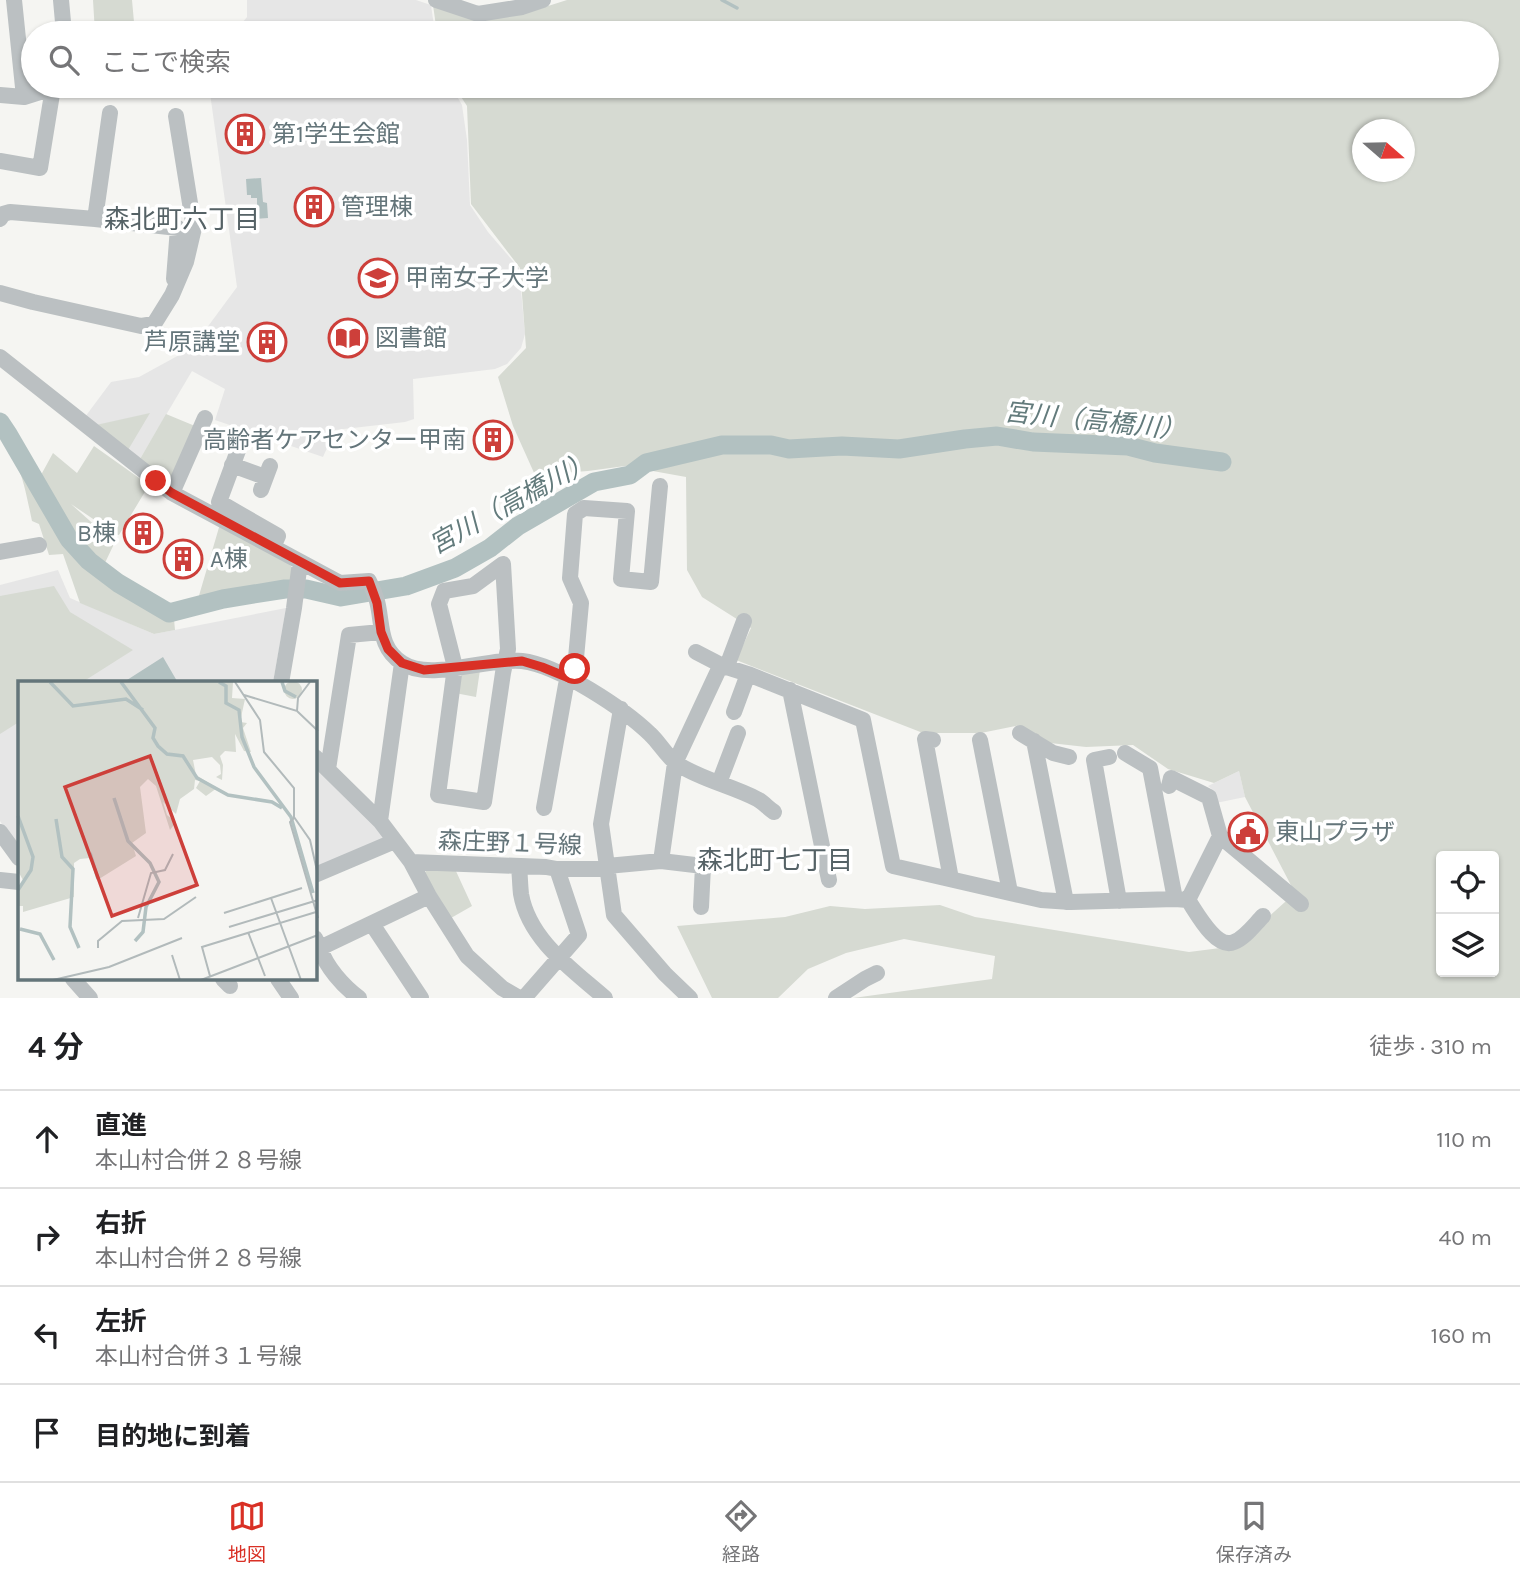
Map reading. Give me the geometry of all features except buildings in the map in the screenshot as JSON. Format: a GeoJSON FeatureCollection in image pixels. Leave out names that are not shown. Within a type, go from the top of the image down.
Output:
{"type":"FeatureCollection","features":[{"type":"Feature","properties":{"kind":"street"},"geometry":{"type":"LineString","coordinates":[[14,0],[21,68]]}},
{"type":"Feature","properties":{"kind":"street"},"geometry":{"type":"LineString","coordinates":[[61,0],[63,21]]}},
{"type":"Feature","properties":{"kind":"street"},"geometry":{"type":"LineString","coordinates":[[436,0],[478,14],[522,7],[543,0]]}},
{"type":"Feature","properties":{"kind":"street"},"geometry":{"type":"LineString","coordinates":[[1,98],[21,97]]}},
{"type":"Feature","properties":{"kind":"street"},"geometry":{"type":"LineString","coordinates":[[0,161],[40,168],[54,98]]}},
{"type":"Feature","properties":{"kind":"street"},"geometry":{"type":"LineString","coordinates":[[95,219],[110,113]]}},
{"type":"Feature","properties":{"kind":"street"},"geometry":{"type":"LineString","coordinates":[[0,293],[141,326],[154,324],[172,296],[186,262],[194,228],[176,116]]}},
{"type":"Feature","properties":{"kind":"street"},"geometry":{"type":"LineString","coordinates":[[1,216],[10,212],[178,228],[172,296]]}},
{"type":"Feature","properties":{"kind":"street"},"geometry":{"type":"LineString","coordinates":[[0,357],[172,493],[273,547],[300,567],[340,583],[369,581],[377,603],[381,632],[388,649],[402,663],[424,670],[522,661],[542,667],[569,678],[621,709],[651,734],[675,763],[759,799],[774,812]]}},
{"type":"Feature","properties":{"kind":"street"},"geometry":{"type":"LineString","coordinates":[[172,493],[205,418]]}},
{"type":"Feature","properties":{"kind":"street"},"geometry":{"type":"LineString","coordinates":[[243,437],[219,502],[278,536],[273,547]]}},
{"type":"Feature","properties":{"kind":"street"},"geometry":{"type":"LineString","coordinates":[[232,465],[265,478]]}},
{"type":"Feature","properties":{"kind":"street"},"geometry":{"type":"LineString","coordinates":[[544,808],[566,685],[575,669],[581,603],[570,578],[575,514],[584,508],[627,511],[621,579],[651,582],[660,486]]}},
{"type":"Feature","properties":{"kind":"street"},"geometry":{"type":"LineString","coordinates":[[0,552],[39,545]]}},
{"type":"Feature","properties":{"kind":"street"},"geometry":{"type":"LineString","coordinates":[[503,564],[508,649],[505,662],[484,802],[438,795],[455,667],[439,604],[444,591],[473,586],[503,564]]}},
{"type":"Feature","properties":{"kind":"street"},"geometry":{"type":"LineString","coordinates":[[281,681],[300,567]]}},
{"type":"Feature","properties":{"kind":"street"},"geometry":{"type":"LineString","coordinates":[[661,861],[675,763],[718,671],[725,666],[744,621]]}},
{"type":"Feature","properties":{"kind":"street"},"geometry":{"type":"LineString","coordinates":[[328,769],[349,635],[381,632]]}},
{"type":"Feature","properties":{"kind":"street"},"geometry":{"type":"LineString","coordinates":[[696,652],[863,720],[893,866],[1041,900],[1181,900]]}},
{"type":"Feature","properties":{"kind":"street"},"geometry":{"type":"LineString","coordinates":[[380,821],[402,663]]}},
{"type":"Feature","properties":{"kind":"street"},"geometry":{"type":"LineString","coordinates":[[734,712],[748,674]]}},
{"type":"Feature","properties":{"kind":"street"},"geometry":{"type":"LineString","coordinates":[[790,690],[829,880]]}},
{"type":"Feature","properties":{"kind":"street"},"geometry":{"type":"LineString","coordinates":[[621,709],[601,824],[614,915],[665,974],[690,998]]}},
{"type":"Feature","properties":{"kind":"street"},"geometry":{"type":"LineString","coordinates":[[719,783],[738,733]]}},
{"type":"Feature","properties":{"kind":"street"},"geometry":{"type":"LineString","coordinates":[[1066,902],[1027,737],[1053,753],[1069,757]]}},
{"type":"Feature","properties":{"kind":"street"},"geometry":{"type":"LineString","coordinates":[[933,740],[925,739],[951,879]]}},
{"type":"Feature","properties":{"kind":"street"},"geometry":{"type":"LineString","coordinates":[[982,739],[1010,892]]}},
{"type":"Feature","properties":{"kind":"street"},"geometry":{"type":"LineString","coordinates":[[1119,901],[1109,757],[1150,768],[1181,900],[1217,940],[1227,944],[1236,942],[1263,916]]}},
{"type":"Feature","properties":{"kind":"street"},"geometry":{"type":"LineString","coordinates":[[317,759],[380,821],[411,862],[467,956],[502,988],[521,998],[579,935],[557,869]]}},
{"type":"Feature","properties":{"kind":"street"},"geometry":{"type":"LineString","coordinates":[[1169,786],[1171,778],[1209,797],[1220,836],[1301,904]]}},
{"type":"Feature","properties":{"kind":"street"},"geometry":{"type":"LineString","coordinates":[[0,832],[18,857]]}},
{"type":"Feature","properties":{"kind":"street"},"geometry":{"type":"LineString","coordinates":[[1181,900],[1220,836]]}},
{"type":"Feature","properties":{"kind":"street"},"geometry":{"type":"LineString","coordinates":[[317,874],[395,841]]}},
{"type":"Feature","properties":{"kind":"street","name":"森庄野１号線"},"geometry":{"type":"LineString","coordinates":[[411,862],[557,869],[705,860],[701,907]]}},
{"type":"Feature","properties":{"kind":"street"},"geometry":{"type":"LineString","coordinates":[[519,867],[521,895],[534,930],[559,957],[605,998]]}},
{"type":"Feature","properties":{"kind":"street"},"geometry":{"type":"LineString","coordinates":[[0,880],[18,882]]}},
{"type":"Feature","properties":{"kind":"street"},"geometry":{"type":"LineString","coordinates":[[359,998],[323,959],[317,946],[372,924],[429,896]]}},
{"type":"Feature","properties":{"kind":"street"},"geometry":{"type":"LineString","coordinates":[[372,924],[421,998]]}},
{"type":"Feature","properties":{"kind":"street"},"geometry":{"type":"LineString","coordinates":[[836,998],[871,976]]}},
{"type":"Feature","properties":{"kind":"street"},"geometry":{"type":"LineString","coordinates":[[75,981],[90,998]]}},
{"type":"Feature","properties":{"kind":"street"},"geometry":{"type":"LineString","coordinates":[[279,981],[291,998]]}},
{"type":"Feature","properties":{"kind":"shaded area"},"geometry":{"type":"Polygon","coordinates":[[[93,0],[132,0],[134,21],[94,21],[93,0]]]}},
{"type":"Feature","properties":{"kind":"shaded area"},"geometry":{"type":"Polygon","coordinates":[[[247,0],[416,0],[431,5],[433,21],[244,21],[247,17],[247,0]]]}},
{"type":"Feature","properties":{"kind":"shaded area"},"geometry":{"type":"Polygon","coordinates":[[[567,0],[1520,0],[1520,998],[853,998],[992,979],[995,956],[904,939],[846,953],[808,969],[778,998],[712,998],[677,926],[785,917],[830,906],[865,909],[940,905],[975,917],[1189,952],[1236,946],[1295,893],[1245,797],[1239,771],[1214,783],[1168,769],[1133,745],[1086,747],[1050,743],[1020,725],[981,733],[923,733],[736,660],[751,628],[702,597],[687,570],[686,477],[625,466],[535,475],[513,426],[498,377],[526,348],[520,268],[471,204],[467,106],[462,98],[1499,98],[1499,21],[435,21],[433,5],[526,13],[567,0]]]}},
{"type":"Feature","properties":{"kind":"shaded area","name":"甲南女子大学"},"geometry":{"type":"Polygon","coordinates":[[[211,98],[458,98],[462,105],[467,140],[470,205],[488,232],[519,268],[525,334],[521,348],[507,364],[495,369],[413,379],[414,419],[335,430],[323,457],[215,420],[225,389],[192,371],[140,459],[85,417],[111,382],[139,377],[192,348],[237,287],[211,98]]]}},
{"type":"Feature","properties":{"kind":"shaded area"},"geometry":{"type":"Polygon","coordinates":[[[261,178],[263,202],[267,203],[268,218],[254,219],[253,206],[257,205],[257,198],[247,195],[246,179],[261,178]]]}},
{"type":"Feature","properties":{"kind":"shaded area"},"geometry":{"type":"Polygon","coordinates":[[[150,413],[128,450],[96,425],[150,413]]]}},
{"type":"Feature","properties":{"kind":"shaded area"},"geometry":{"type":"Polygon","coordinates":[[[166,414],[195,426],[170,486],[140,459],[166,414]]]}},
{"type":"Feature","properties":{"kind":"shaded area"},"geometry":{"type":"Polygon","coordinates":[[[7,429],[41,475],[53,453],[77,473],[94,446],[149,485],[119,535],[108,533],[102,525],[71,504],[99,529],[105,540],[114,544],[103,567],[173,608],[175,630],[154,634],[80,603],[63,554],[49,555],[39,524],[32,521],[18,465],[0,435],[7,429]]]}},
{"type":"Feature","properties":{"kind":"shaded area"},"geometry":{"type":"Polygon","coordinates":[[[220,524],[288,562],[293,569],[290,582],[244,588],[198,599],[220,524]]]}},
{"type":"Feature","properties":{"kind":"shaded area"},"geometry":{"type":"Polygon","coordinates":[[[58,570],[70,598],[154,634],[286,608],[273,681],[18,681],[18,848],[0,821],[0,585],[58,570]]]}},
{"type":"Feature","properties":{"kind":"shaded area"},"geometry":{"type":"Polygon","coordinates":[[[54,586],[70,612],[133,650],[84,681],[18,681],[18,723],[0,734],[0,596],[54,586]]]}},
{"type":"Feature","properties":{"kind":"shaded area"},"geometry":{"type":"Polygon","coordinates":[[[163,657],[177,681],[128,681],[163,657]]]}},
{"type":"Feature","properties":{"kind":"shaded area"},"geometry":{"type":"Polygon","coordinates":[[[480,670],[476,697],[455,693],[457,682],[464,671],[480,670]]]}},
{"type":"Feature","properties":{"kind":"shaded area"},"geometry":{"type":"Polygon","coordinates":[[[317,769],[369,820],[385,838],[317,867],[317,769]]]}},
{"type":"Feature","properties":{"kind":"shaded area"},"geometry":{"type":"Polygon","coordinates":[[[1239,771],[1245,797],[1216,803],[1213,790],[1208,786],[1239,771]]]}},
{"type":"Feature","properties":{"kind":"shaded area"},"geometry":{"type":"Polygon","coordinates":[[[430,867],[455,869],[472,906],[451,918],[424,873],[430,867]]]}},
{"type":"Feature","properties":{"kind":"waterway"},"geometry":{"type":"LineString","coordinates":[[722,0],[737,8]]}},
{"type":"Feature","properties":{"kind":"waterway","name":"宮川（高橋川）"},"geometry":{"type":"LineString","coordinates":[[0,422],[69,539],[89,561],[118,583],[169,613],[223,599],[285,589],[306,589],[341,597],[406,586],[455,568],[490,548],[518,526],[594,482],[630,475],[646,463],[722,445],[771,445],[789,449],[842,446],[899,449],[997,436],[1033,442],[1128,446],[1155,453],[1222,462]]}},
{"type":"Feature","properties":{"kind":"place","name":"第1学生会館"},"geometry":{"type":"Point","coordinates":[245,134]}},
{"type":"Feature","properties":{"kind":"place","name":"管理棟"},"geometry":{"type":"Point","coordinates":[314,207]}},
{"type":"Feature","properties":{"kind":"place","name":"甲南女子大学"},"geometry":{"type":"Point","coordinates":[378,278]}},
{"type":"Feature","properties":{"kind":"place","name":"図書館"},"geometry":{"type":"Point","coordinates":[348,338]}},
{"type":"Feature","properties":{"kind":"place","name":"芦原講堂"},"geometry":{"type":"Point","coordinates":[267,342]}},
{"type":"Feature","properties":{"kind":"place","name":"高齢者ケアセンター甲南"},"geometry":{"type":"Point","coordinates":[493,440]}},
{"type":"Feature","properties":{"kind":"place","name":"B棟"},"geometry":{"type":"Point","coordinates":[143,533]}},
{"type":"Feature","properties":{"kind":"place","name":"A棟"},"geometry":{"type":"Point","coordinates":[183,559]}},
{"type":"Feature","properties":{"kind":"place","name":"東山プラザ"},"geometry":{"type":"Point","coordinates":[1248,832]}},
{"type":"Feature","properties":{"kind":"district","name":"森北町六丁目"},"geometry":{"type":"Point","coordinates":[182,219]}},
{"type":"Feature","properties":{"kind":"district","name":"森北町七丁目"},"geometry":{"type":"Point","coordinates":[775,860]}},
{"type":"Feature","properties":{"kind":"route"},"geometry":{"type":"LineString","coordinates":[[156,481],[172,493],[340,583],[369,581],[377,603],[381,632],[388,649],[402,663],[424,670],[522,661],[569,678],[575,669]]}}]}
